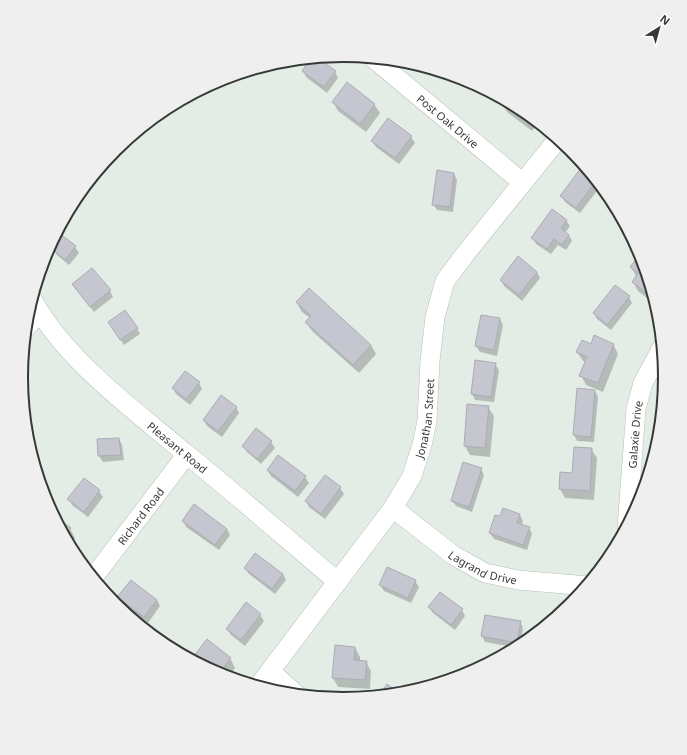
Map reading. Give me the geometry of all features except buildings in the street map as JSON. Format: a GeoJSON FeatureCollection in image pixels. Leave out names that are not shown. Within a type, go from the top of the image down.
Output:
{"type":"FeatureCollection","features":[{"type":"Feature","properties":{"kind":"street","name":"Post Oak Drive"},"geometry":{"type":"LineString","coordinates":[[381,65],[523,182]]}},
{"type":"Feature","properties":{"kind":"street","name":"Jonathan Street"},"geometry":{"type":"LineString","coordinates":[[262,682],[393,508],[412,476],[422,445],[427,421],[430,361],[435,317],[445,281],[555,143]]}},
{"type":"Feature","properties":{"kind":"street","name":"Pleasant Road"},"geometry":{"type":"LineString","coordinates":[[36,307],[65,346],[106,387],[338,582]]}},
{"type":"Feature","properties":{"kind":"street","name":"Galaxie Drive"},"geometry":{"type":"LineString","coordinates":[[628,512],[636,409],[643,383],[658,356]]}},
{"type":"Feature","properties":{"kind":"street","name":"Richard Road"},"geometry":{"type":"LineString","coordinates":[[96,574],[187,454]]}},
{"type":"Feature","properties":{"kind":"street","name":"Lagrand Drive"},"geometry":{"type":"LineString","coordinates":[[393,508],[453,555],[485,572],[518,580],[581,585]]}},
{"type":"Feature","properties":{"kind":"street"},"geometry":{"type":"LineString","coordinates":[[270,671],[289,688]]}}]}
